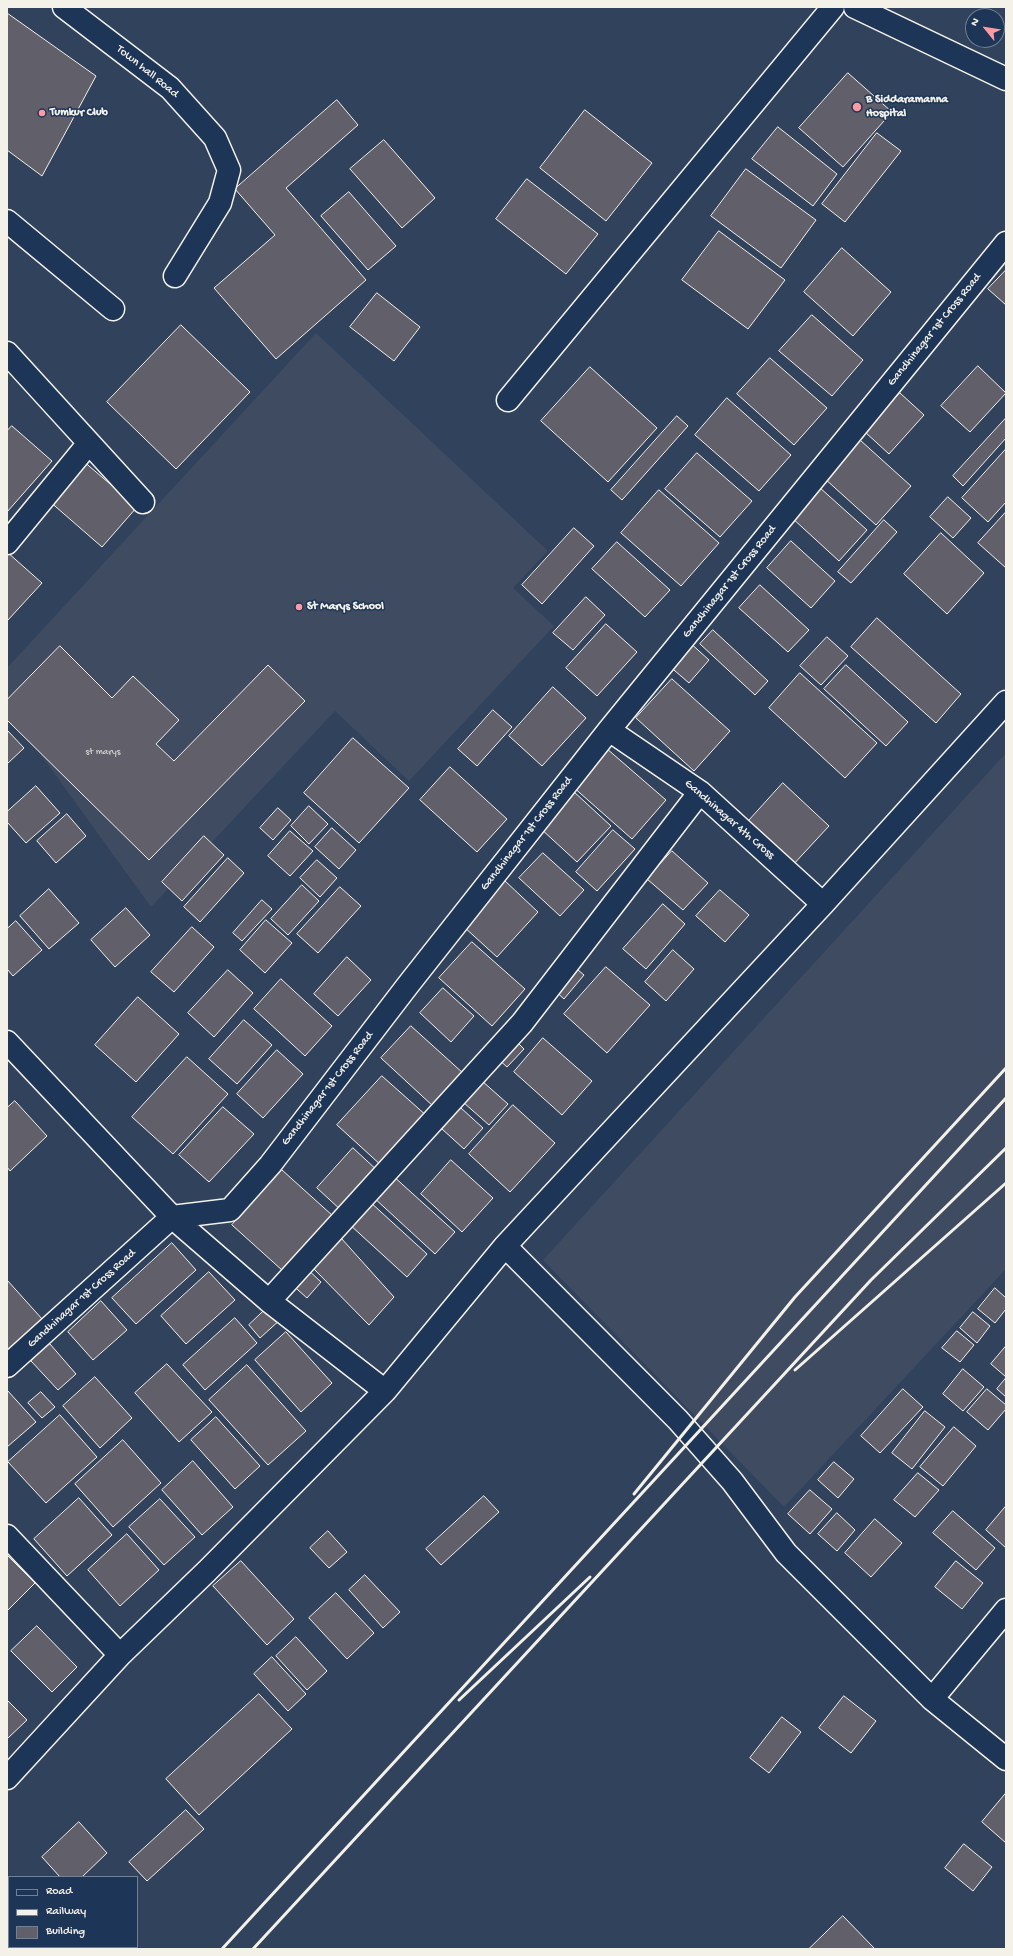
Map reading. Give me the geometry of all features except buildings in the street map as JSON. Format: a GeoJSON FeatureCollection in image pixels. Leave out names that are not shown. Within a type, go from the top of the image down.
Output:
{"type":"FeatureCollection","features":[{"type":"Feature","properties":{"kind":"street","name":"Town hall Road"},"geometry":{"type":"LineString","coordinates":[[64,7],[170,88],[215,138],[228,170],[220,203],[175,276]]}},
{"type":"Feature","properties":{"kind":"street"},"geometry":{"type":"LineString","coordinates":[[508,400],[833,7]]}},
{"type":"Feature","properties":{"kind":"street"},"geometry":{"type":"LineString","coordinates":[[855,7],[1006,79]]}},
{"type":"Feature","properties":{"kind":"street"},"geometry":{"type":"LineString","coordinates":[[7,221],[113,310]]}},
{"type":"Feature","properties":{"kind":"street","name":"Gandhinagar 1st Cross Road"},"geometry":{"type":"LineString","coordinates":[[7,1366],[172,1217],[230,1210],[270,1165],[408,985],[609,730],[1006,243]]}},
{"type":"Feature","properties":{"kind":"street"},"geometry":{"type":"LineString","coordinates":[[7,353],[143,502]]}},
{"type":"Feature","properties":{"kind":"street"},"geometry":{"type":"LineString","coordinates":[[7,543],[89,443]]}},
{"type":"Feature","properties":{"kind":"street"},"geometry":{"type":"LineString","coordinates":[[7,1778],[120,1655],[207,1571],[385,1391],[505,1246],[823,904],[1006,702]]}},
{"type":"Feature","properties":{"kind":"street","name":"Gandhinagar 4th Cross"},"geometry":{"type":"LineString","coordinates":[[609,730],[700,792],[823,904]]}},
{"type":"Feature","properties":{"kind":"street"},"geometry":{"type":"LineString","coordinates":[[269,1301],[522,1023],[700,792]]}},
{"type":"Feature","properties":{"kind":"street"},"geometry":{"type":"LineString","coordinates":[[7,1042],[172,1217],[269,1301],[385,1391]]}},
{"type":"Feature","properties":{"kind":"street"},"geometry":{"type":"LineString","coordinates":[[505,1246],[678,1420],[732,1481],[786,1553],[932,1699],[1006,1759]]}},
{"type":"Feature","properties":{"kind":"street"},"geometry":{"type":"LineString","coordinates":[[7,1536],[120,1655]]}},
{"type":"Feature","properties":{"kind":"street"},"geometry":{"type":"LineString","coordinates":[[932,1699],[1006,1610]]}},
{"type":"Feature","properties":{"kind":"shaded area","name":"St Marys School"},"geometry":{"type":"Polygon","coordinates":[[[316,333],[548,551],[513,588],[554,626],[409,781],[335,711],[151,907],[7,708],[7,668],[316,333]]]}},
{"type":"Feature","properties":{"kind":"shaded area"},"geometry":{"type":"Polygon","coordinates":[[[1006,753],[1006,1269],[784,1507],[543,1260],[1006,753]]]}},
{"type":"Feature","properties":{"kind":"railway"},"geometry":{"type":"LineString","coordinates":[[634,1494],[795,1297],[1006,1068]]}},
{"type":"Feature","properties":{"kind":"railway"},"geometry":{"type":"LineString","coordinates":[[222,1949],[1006,1098]]}},
{"type":"Feature","properties":{"kind":"railway"},"geometry":{"type":"LineString","coordinates":[[253,1949],[871,1280],[1006,1148]]}},
{"type":"Feature","properties":{"kind":"railway"},"geometry":{"type":"LineString","coordinates":[[795,1370],[1006,1183]]}},
{"type":"Feature","properties":{"kind":"railway"},"geometry":{"type":"LineString","coordinates":[[459,1700],[590,1577]]}},
{"type":"Feature","properties":{"kind":"place","name":"B Siddaramanna Hospital"},"geometry":{"type":"Point","coordinates":[857,107]}},
{"type":"Feature","properties":{"kind":"place","name":"Tumkur Club"},"geometry":{"type":"Point","coordinates":[42,113]}},
{"type":"Feature","properties":{"kind":"place","name":"St Marys School"},"geometry":{"type":"Point","coordinates":[299,607]}}]}
